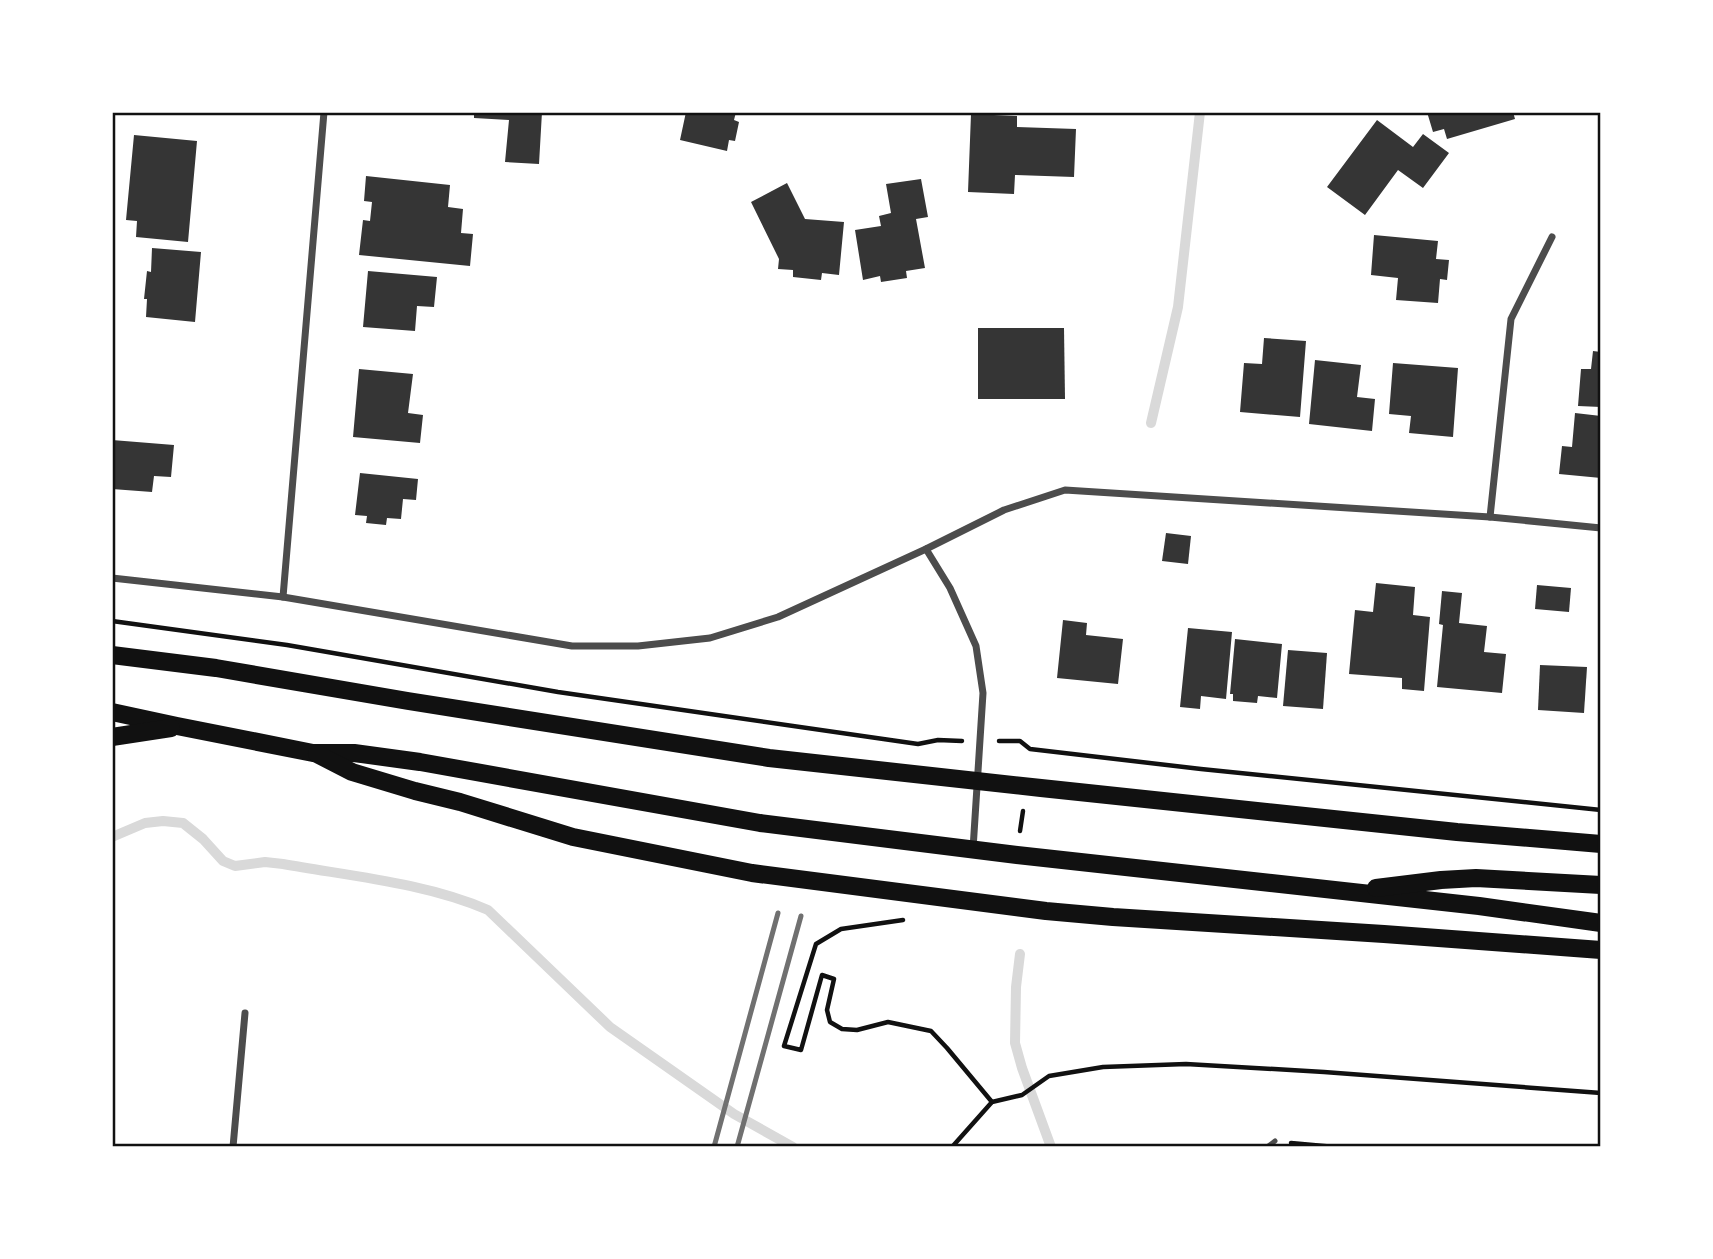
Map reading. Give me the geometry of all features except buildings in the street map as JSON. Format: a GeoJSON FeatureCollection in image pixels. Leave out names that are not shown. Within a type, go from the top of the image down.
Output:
{"type":"FeatureCollection","features":[{"type":"Feature","properties":{"kind":"main road"},"geometry":{"type":"LineString","coordinates":[[112,655],[216,668],[769,758],[1457,832],[1601,844]]}},
{"type":"Feature","properties":{"kind":"main road"},"geometry":{"type":"LineString","coordinates":[[112,712],[313,753],[354,753],[420,762],[760,823],[1017,855],[1352,891],[1601,923]]}},
{"type":"Feature","properties":{"kind":"main road"},"geometry":{"type":"LineString","coordinates":[[112,737],[177,726]]}},
{"type":"Feature","properties":{"kind":"main road"},"geometry":{"type":"LineString","coordinates":[[313,753],[352,772],[573,837],[752,873],[1046,911],[1601,950]]}},
{"type":"Feature","properties":{"kind":"main road"},"geometry":{"type":"LineString","coordinates":[[1352,891],[1476,878],[1601,885]]}},
{"type":"Feature","properties":{"kind":"street"},"geometry":{"type":"LineString","coordinates":[[283,597],[324,112]]}},
{"type":"Feature","properties":{"kind":"street"},"geometry":{"type":"LineString","coordinates":[[1490,517],[1511,319],[1552,237]]}},
{"type":"Feature","properties":{"kind":"street"},"geometry":{"type":"LineString","coordinates":[[112,578],[283,597],[572,646],[638,646],[710,638],[778,617],[1004,510],[1065,490],[1490,517],[1601,528]]}},
{"type":"Feature","properties":{"kind":"street"},"geometry":{"type":"LineString","coordinates":[[926,549],[950,589],[976,646],[983,693],[973,849]]}},
{"type":"Feature","properties":{"kind":"street"},"geometry":{"type":"LineString","coordinates":[[233,1147],[245,1013]]}},
{"type":"Feature","properties":{"kind":"lane"},"geometry":{"type":"LineString","coordinates":[[1267,1147],[1275,1141]]}},
{"type":"Feature","properties":{"kind":"path"},"geometry":{"type":"LineString","coordinates":[[112,621],[287,645],[694,713],[918,744],[948,740]]}},
{"type":"Feature","properties":{"kind":"path"},"geometry":{"type":"LineString","coordinates":[[1009,741],[1020,741],[1030,749],[1601,810]]}},
{"type":"Feature","properties":{"kind":"path"},"geometry":{"type":"LineString","coordinates":[[1017,855],[1030,749]]}},
{"type":"Feature","properties":{"kind":"path"},"geometry":{"type":"LineString","coordinates":[[907,919],[841,929],[816,944],[784,1046],[801,1050],[822,975],[834,979],[827,1010],[830,1022],[842,1029],[857,1030],[888,1022],[931,1031],[992,1102]]}},
{"type":"Feature","properties":{"kind":"path"},"geometry":{"type":"LineString","coordinates":[[952,1147],[992,1102],[1022,1095],[1049,1076],[1103,1067],[1186,1064],[1601,1093]]}},
{"type":"Feature","properties":{"kind":"path"},"geometry":{"type":"LineString","coordinates":[[1275,1141],[1335,1147]]}},
{"type":"Feature","properties":{"kind":"waterway"},"geometry":{"type":"LineString","coordinates":[[1151,423],[1178,307],[1200,112]]}},
{"type":"Feature","properties":{"kind":"waterway"},"geometry":{"type":"LineString","coordinates":[[112,837],[145,823],[183,823],[203,839],[223,861],[235,866],[265,862],[361,877],[439,893],[488,910],[610,1027],[734,1114],[793,1147]]}},
{"type":"Feature","properties":{"kind":"waterway"},"geometry":{"type":"LineString","coordinates":[[1020,954],[1016,987],[1015,1043],[1051,1147]]}},
{"type":"Feature","properties":{"kind":"railway"},"geometry":{"type":"LineString","coordinates":[[714,1147],[778,913]]}},
{"type":"Feature","properties":{"kind":"railway"},"geometry":{"type":"LineString","coordinates":[[737,1147],[801,916]]}}]}
